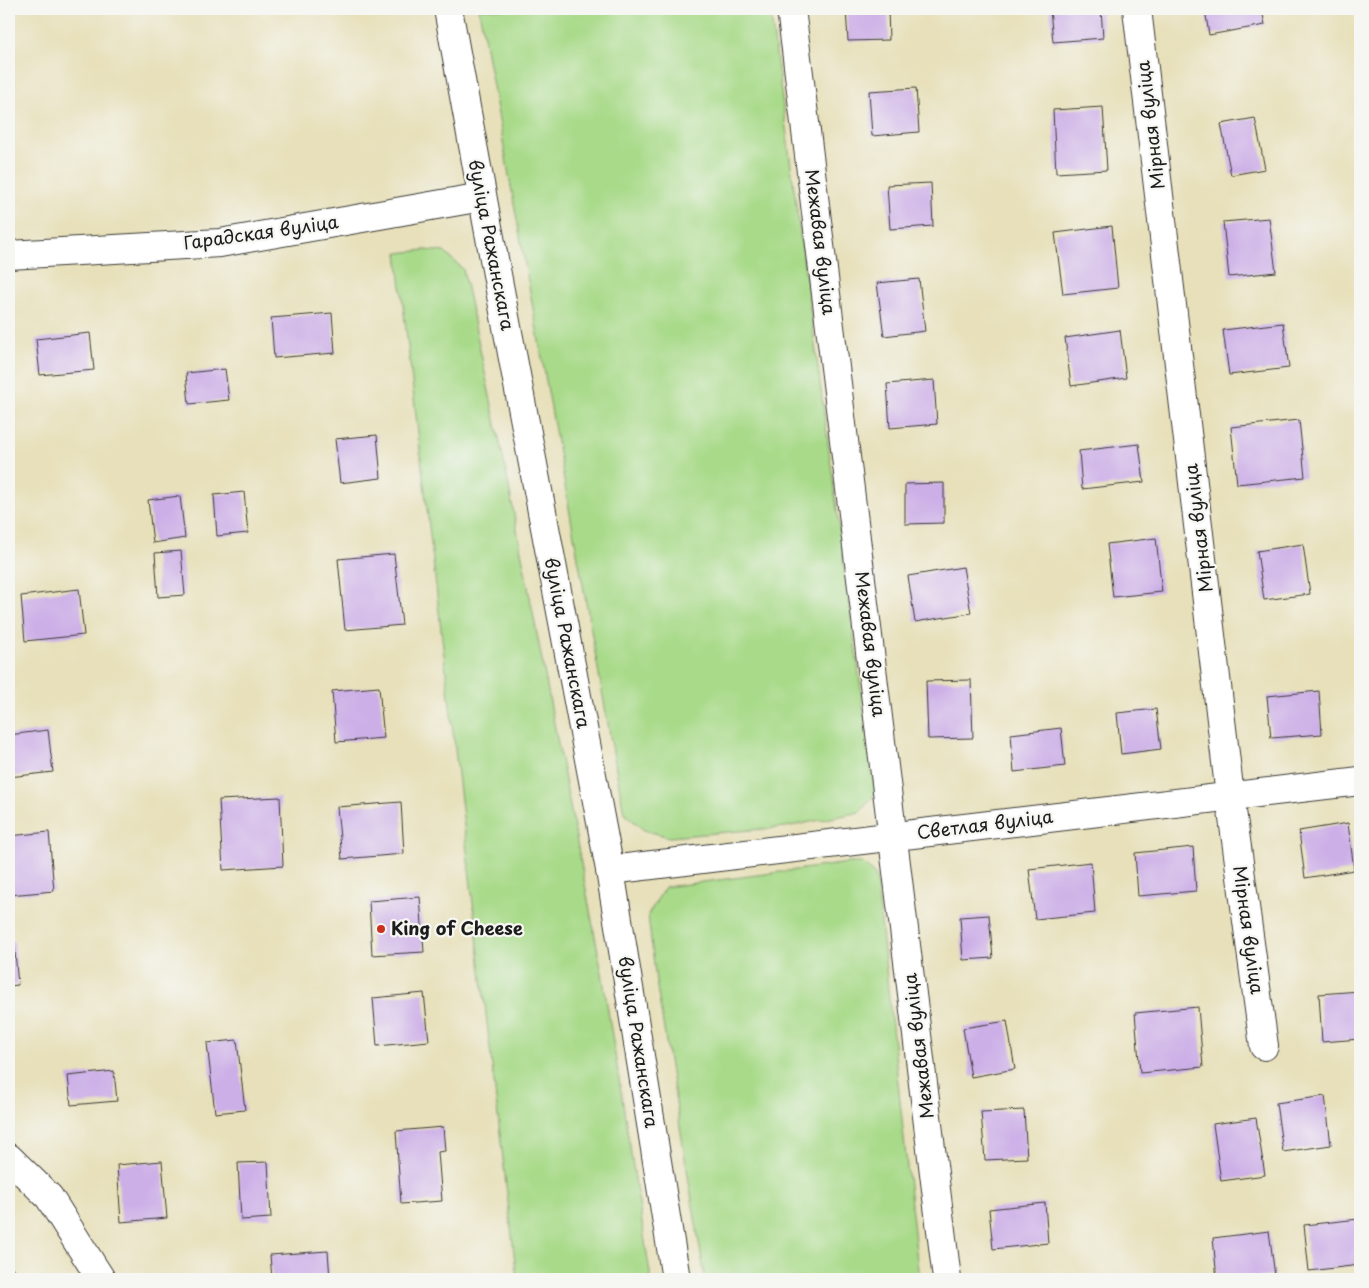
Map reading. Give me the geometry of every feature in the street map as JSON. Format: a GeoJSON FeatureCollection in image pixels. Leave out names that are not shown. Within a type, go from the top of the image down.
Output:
{"type":"FeatureCollection","features":[{"type":"Feature","properties":{"kind":"street","name":"вуліца Ражанскага"},"geometry":{"type":"LineString","coordinates":[[448,9],[610,870],[676,1279]]}},
{"type":"Feature","properties":{"kind":"street","name":"Межавая вуліца"},"geometry":{"type":"LineString","coordinates":[[791,9],[948,1279]]}},
{"type":"Feature","properties":{"kind":"street","name":"Мірная вуліца"},"geometry":{"type":"LineString","coordinates":[[1138,9],[1230,796],[1264,1046]]}},
{"type":"Feature","properties":{"kind":"street","name":"Гарадская вуліца"},"geometry":{"type":"LineString","coordinates":[[9,255],[220,243],[482,197]]}},
{"type":"Feature","properties":{"kind":"street","name":"Светлая вуліца"},"geometry":{"type":"LineString","coordinates":[[610,870],[1360,781]]}},
{"type":"Feature","properties":{"kind":"street"},"geometry":{"type":"LineString","coordinates":[[9,1158],[49,1197],[102,1279]]}},
{"type":"Feature","properties":{"kind":"green space"},"geometry":{"type":"Polygon","coordinates":[[[479,9],[770,9],[875,794],[860,812],[786,827],[669,837],[644,830],[624,813],[479,9]]]}},
{"type":"Feature","properties":{"kind":"green space"},"geometry":{"type":"Polygon","coordinates":[[[426,250],[444,252],[463,269],[505,467],[602,973],[651,1279],[517,1279],[397,253],[426,250]]]}},
{"type":"Feature","properties":{"kind":"green space"},"geometry":{"type":"Polygon","coordinates":[[[849,863],[863,863],[876,876],[919,1279],[705,1279],[656,981],[648,915],[665,887],[849,863]]]}},
{"type":"Feature","properties":{"kind":"building"},"geometry":{"type":"Polygon","coordinates":[[[846,9],[888,9],[889,40],[848,41],[846,9]]]}},
{"type":"Feature","properties":{"kind":"building"},"geometry":{"type":"Polygon","coordinates":[[[1050,9],[1101,9],[1103,38],[1053,42],[1050,9]]]}},
{"type":"Feature","properties":{"kind":"building"},"geometry":{"type":"Polygon","coordinates":[[[1205,9],[1262,9],[1265,25],[1209,35],[1205,9]]]}},
{"type":"Feature","properties":{"kind":"building"},"geometry":{"type":"Polygon","coordinates":[[[916,88],[919,132],[872,136],[869,91],[916,88]]]}},
{"type":"Feature","properties":{"kind":"building"},"geometry":{"type":"Polygon","coordinates":[[[1103,107],[1107,170],[1056,173],[1053,110],[1103,107]]]}},
{"type":"Feature","properties":{"kind":"building"},"geometry":{"type":"Polygon","coordinates":[[[1255,118],[1265,169],[1231,175],[1221,124],[1255,118]]]}},
{"type":"Feature","properties":{"kind":"building"},"geometry":{"type":"Polygon","coordinates":[[[931,183],[933,226],[890,229],[887,185],[931,183]]]}},
{"type":"Feature","properties":{"kind":"building"},"geometry":{"type":"Polygon","coordinates":[[[1269,218],[1276,272],[1229,277],[1223,222],[1269,218]]]}},
{"type":"Feature","properties":{"kind":"building"},"geometry":{"type":"Polygon","coordinates":[[[1112,226],[1118,288],[1063,294],[1055,233],[1112,226]]]}},
{"type":"Feature","properties":{"kind":"building"},"geometry":{"type":"Polygon","coordinates":[[[919,279],[925,331],[884,336],[877,283],[919,279]]]}},
{"type":"Feature","properties":{"kind":"building"},"geometry":{"type":"Polygon","coordinates":[[[332,313],[335,353],[274,358],[271,318],[332,313]]]}},
{"type":"Feature","properties":{"kind":"building"},"geometry":{"type":"Polygon","coordinates":[[[1283,323],[1289,368],[1229,375],[1223,330],[1283,323]]]}},
{"type":"Feature","properties":{"kind":"building"},"geometry":{"type":"Polygon","coordinates":[[[1120,330],[1126,378],[1071,386],[1065,338],[1120,330]]]}},
{"type":"Feature","properties":{"kind":"building"},"geometry":{"type":"Polygon","coordinates":[[[90,333],[94,370],[40,375],[36,339],[90,333]]]}},
{"type":"Feature","properties":{"kind":"building"},"geometry":{"type":"Polygon","coordinates":[[[225,369],[229,400],[189,404],[186,373],[225,369]]]}},
{"type":"Feature","properties":{"kind":"building"},"geometry":{"type":"Polygon","coordinates":[[[934,380],[937,424],[890,428],[887,384],[934,380]]]}},
{"type":"Feature","properties":{"kind":"building"},"geometry":{"type":"Polygon","coordinates":[[[1299,420],[1305,477],[1237,484],[1231,427],[1299,420]]]}},
{"type":"Feature","properties":{"kind":"building"},"geometry":{"type":"Polygon","coordinates":[[[377,435],[381,478],[340,483],[335,439],[377,435]]]}},
{"type":"Feature","properties":{"kind":"building"},"geometry":{"type":"Polygon","coordinates":[[[1139,444],[1144,482],[1082,489],[1079,451],[1139,444]]]}},
{"type":"Feature","properties":{"kind":"building"},"geometry":{"type":"Polygon","coordinates":[[[944,483],[944,523],[905,524],[905,484],[944,483]]]}},
{"type":"Feature","properties":{"kind":"building"},"geometry":{"type":"Polygon","coordinates":[[[244,492],[248,533],[217,536],[214,495],[244,492]]]}},
{"type":"Feature","properties":{"kind":"building"},"geometry":{"type":"Polygon","coordinates":[[[180,496],[185,538],[153,543],[148,500],[180,496]]]}},
{"type":"Feature","properties":{"kind":"building"},"geometry":{"type":"Polygon","coordinates":[[[1156,538],[1162,592],[1113,597],[1107,544],[1156,538]]]}},
{"type":"Feature","properties":{"kind":"building"},"geometry":{"type":"Polygon","coordinates":[[[1303,544],[1310,594],[1264,600],[1257,551],[1303,544]]]}},
{"type":"Feature","properties":{"kind":"building"},"geometry":{"type":"Polygon","coordinates":[[[181,551],[185,595],[158,597],[155,553],[181,551]]]}},
{"type":"Feature","properties":{"kind":"building"},"geometry":{"type":"Polygon","coordinates":[[[394,554],[402,625],[345,630],[338,559],[394,554]]]}},
{"type":"Feature","properties":{"kind":"building"},"geometry":{"type":"Polygon","coordinates":[[[963,567],[971,613],[915,622],[908,576],[963,567]]]}},
{"type":"Feature","properties":{"kind":"building"},"geometry":{"type":"Polygon","coordinates":[[[79,589],[84,635],[25,641],[21,596],[79,589]]]}},
{"type":"Feature","properties":{"kind":"building"},"geometry":{"type":"Polygon","coordinates":[[[971,680],[973,738],[928,739],[926,681],[971,680]]]}},
{"type":"Feature","properties":{"kind":"building"},"geometry":{"type":"Polygon","coordinates":[[[379,687],[384,738],[336,742],[332,691],[379,687]]]}},
{"type":"Feature","properties":{"kind":"building"},"geometry":{"type":"Polygon","coordinates":[[[1319,691],[1322,734],[1271,738],[1267,696],[1319,691]]]}},
{"type":"Feature","properties":{"kind":"building"},"geometry":{"type":"Polygon","coordinates":[[[1156,709],[1161,749],[1121,754],[1117,713],[1156,709]]]}},
{"type":"Feature","properties":{"kind":"building"},"geometry":{"type":"Polygon","coordinates":[[[1061,728],[1065,766],[1014,772],[1011,734],[1061,728]]]}},
{"type":"Feature","properties":{"kind":"building"},"geometry":{"type":"Polygon","coordinates":[[[48,730],[53,772],[9,777],[9,735],[48,730]]]}},
{"type":"Feature","properties":{"kind":"building"},"geometry":{"type":"Polygon","coordinates":[[[280,797],[283,866],[223,870],[219,800],[280,797]]]}},
{"type":"Feature","properties":{"kind":"building"},"geometry":{"type":"Polygon","coordinates":[[[401,802],[404,854],[342,859],[337,807],[401,802]]]}},
{"type":"Feature","properties":{"kind":"building"},"geometry":{"type":"Polygon","coordinates":[[[1348,823],[1354,870],[1305,878],[1299,831],[1348,823]]]}},
{"type":"Feature","properties":{"kind":"building"},"geometry":{"type":"Polygon","coordinates":[[[49,832],[54,891],[9,895],[9,836],[49,832]]]}},
{"type":"Feature","properties":{"kind":"building"},"geometry":{"type":"Polygon","coordinates":[[[1193,847],[1196,891],[1138,896],[1135,853],[1193,847]]]}},
{"type":"Feature","properties":{"kind":"building"},"geometry":{"type":"Polygon","coordinates":[[[1091,862],[1095,913],[1035,919],[1029,869],[1091,862]]]}},
{"type":"Feature","properties":{"kind":"building"},"geometry":{"type":"Polygon","coordinates":[[[420,897],[424,952],[372,955],[369,901],[420,897]]]}},
{"type":"Feature","properties":{"kind":"building"},"geometry":{"type":"Polygon","coordinates":[[[989,915],[993,958],[963,960],[960,917],[989,915]]]}},
{"type":"Feature","properties":{"kind":"building"},"geometry":{"type":"Polygon","coordinates":[[[9,941],[14,941],[18,985],[9,986],[9,941]]]}},
{"type":"Feature","properties":{"kind":"building"},"geometry":{"type":"Polygon","coordinates":[[[1360,991],[1360,1039],[1322,1042],[1319,994],[1360,991]]]}},
{"type":"Feature","properties":{"kind":"building"},"geometry":{"type":"Polygon","coordinates":[[[424,993],[429,1041],[377,1046],[373,998],[424,993]]]}},
{"type":"Feature","properties":{"kind":"building"},"geometry":{"type":"Polygon","coordinates":[[[1198,1007],[1203,1067],[1140,1073],[1135,1013],[1198,1007]]]}},
{"type":"Feature","properties":{"kind":"building"},"geometry":{"type":"Polygon","coordinates":[[[1007,1021],[1015,1069],[971,1077],[963,1028],[1007,1021]]]}},
{"type":"Feature","properties":{"kind":"building"},"geometry":{"type":"Polygon","coordinates":[[[237,1040],[245,1110],[215,1113],[207,1043],[237,1040]]]}},
{"type":"Feature","properties":{"kind":"building"},"geometry":{"type":"Polygon","coordinates":[[[114,1071],[117,1101],[71,1105],[68,1076],[114,1071]]]}},
{"type":"Feature","properties":{"kind":"building"},"geometry":{"type":"Polygon","coordinates":[[[1325,1096],[1331,1145],[1283,1152],[1276,1103],[1325,1096]]]}},
{"type":"Feature","properties":{"kind":"building"},"geometry":{"type":"Polygon","coordinates":[[[1024,1110],[1027,1158],[985,1160],[981,1112],[1024,1110]]]}},
{"type":"Feature","properties":{"kind":"building"},"geometry":{"type":"Polygon","coordinates":[[[1256,1118],[1265,1175],[1221,1181],[1213,1124],[1256,1118]]]}},
{"type":"Feature","properties":{"kind":"building"},"geometry":{"type":"Polygon","coordinates":[[[443,1127],[445,1151],[438,1152],[442,1201],[401,1204],[396,1131],[443,1127]]]}},
{"type":"Feature","properties":{"kind":"building"},"geometry":{"type":"Polygon","coordinates":[[[162,1161],[167,1218],[121,1222],[117,1165],[162,1161]]]}},
{"type":"Feature","properties":{"kind":"building"},"geometry":{"type":"Polygon","coordinates":[[[268,1162],[271,1218],[241,1220],[238,1163],[268,1162]]]}},
{"type":"Feature","properties":{"kind":"building"},"geometry":{"type":"Polygon","coordinates":[[[1045,1203],[1048,1243],[993,1249],[989,1209],[1045,1203]]]}},
{"type":"Feature","properties":{"kind":"building"},"geometry":{"type":"Polygon","coordinates":[[[1359,1219],[1360,1265],[1309,1271],[1304,1225],[1359,1219]]]}},
{"type":"Feature","properties":{"kind":"building"},"geometry":{"type":"Polygon","coordinates":[[[1269,1231],[1275,1276],[1217,1279],[1213,1238],[1269,1231]]]}},
{"type":"Feature","properties":{"kind":"building"},"geometry":{"type":"Polygon","coordinates":[[[328,1251],[330,1279],[272,1279],[270,1255],[328,1251]]]}},
{"type":"Feature","properties":{"kind":"building"},"geometry":{"type":"Polygon","coordinates":[[[9,1263],[20,1279],[9,1279],[9,1263]]]}},
{"type":"Feature","properties":{"kind":"place","name":"King of Cheese"},"geometry":{"type":"Point","coordinates":[381,929]}}]}
